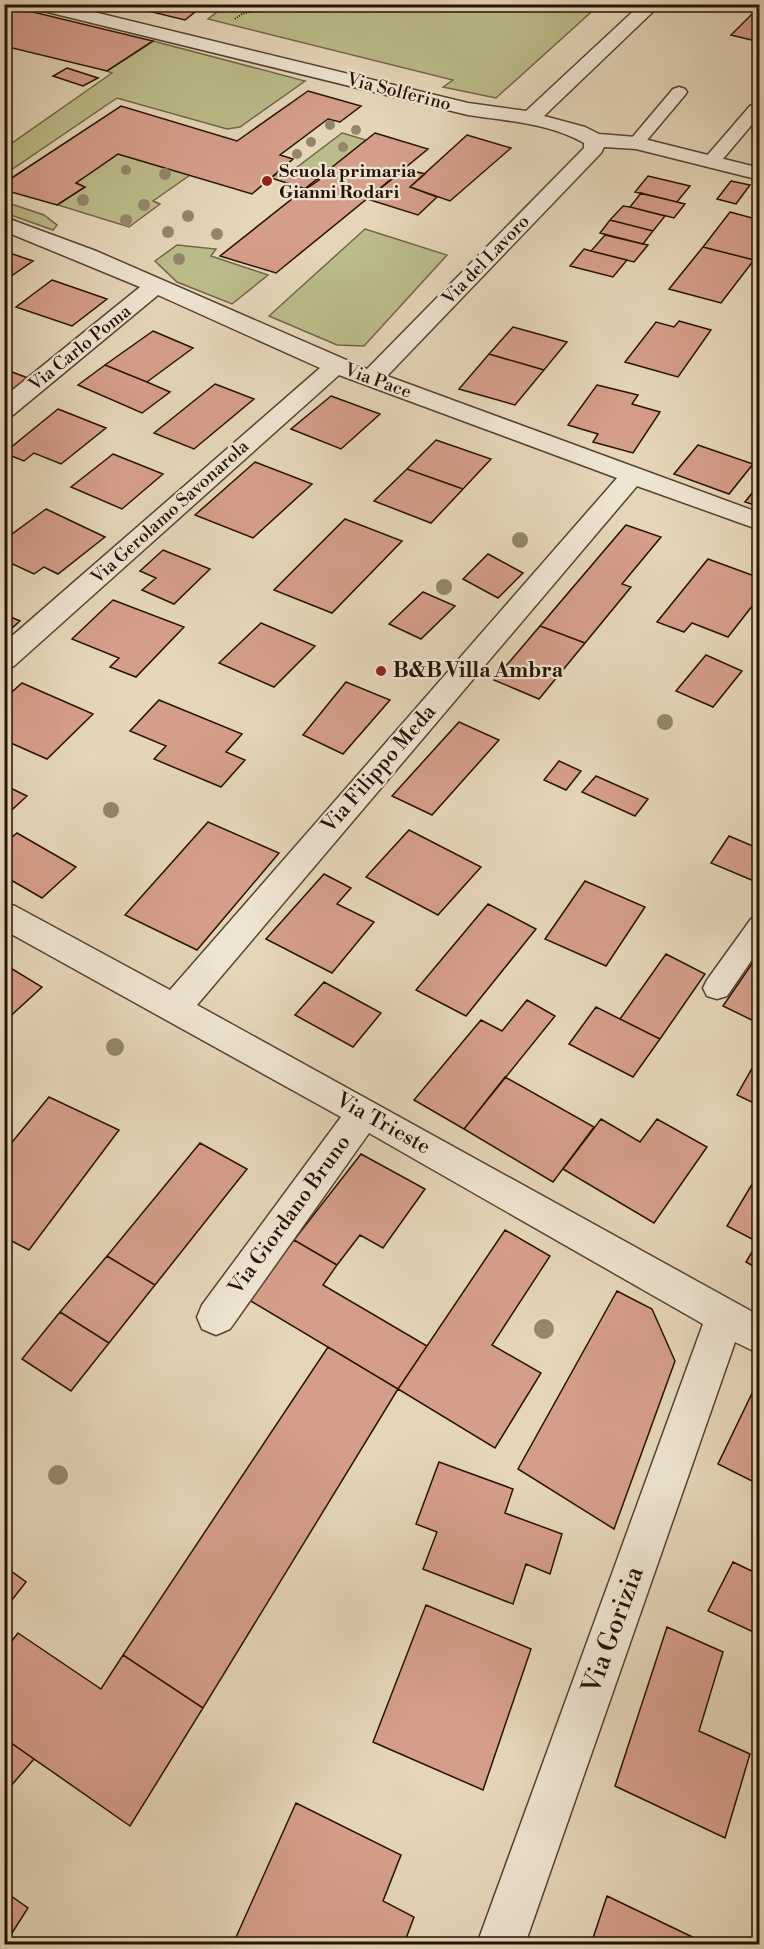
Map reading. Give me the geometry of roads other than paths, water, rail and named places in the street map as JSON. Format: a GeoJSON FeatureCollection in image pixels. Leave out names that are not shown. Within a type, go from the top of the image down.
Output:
{"type":"FeatureCollection","features":[{"type":"Feature","properties":{"kind":"street","name":"Via Solferino"},"geometry":{"type":"LineString","coordinates":[[38,4],[468,109],[530,118],[578,131],[594,140],[636,143],[759,174]]}},
{"type":"Feature","properties":{"kind":"street"},"geometry":{"type":"LineString","coordinates":[[530,118],[652,4]]}},
{"type":"Feature","properties":{"kind":"street","name":"Via del Lavoro"},"geometry":{"type":"LineString","coordinates":[[372,379],[594,149],[594,140]]}},
{"type":"Feature","properties":{"kind":"street","name":"Via Pace"},"geometry":{"type":"LineString","coordinates":[[4,223],[155,286],[336,366],[759,522]]}},
{"type":"Feature","properties":{"kind":"street","name":"Via Carlo Poma"},"geometry":{"type":"LineString","coordinates":[[4,410],[155,286]]}},
{"type":"Feature","properties":{"kind":"street","name":"Via Gerolamo Savonarola"},"geometry":{"type":"LineString","coordinates":[[4,659],[336,366]]}},
{"type":"Feature","properties":{"kind":"street","name":"Via Filippo Meda"},"geometry":{"type":"LineString","coordinates":[[174,1009],[632,476]]}},
{"type":"Feature","properties":{"kind":"street","name":"Via Trieste"},"geometry":{"type":"LineString","coordinates":[[4,915],[364,1113],[742,1326]]}},
{"type":"Feature","properties":{"kind":"street","name":"Via Giordano Bruno"},"geometry":{"type":"LineString","coordinates":[[216,1317],[364,1113]]}},
{"type":"Feature","properties":{"kind":"street","name":"Via Gorizia"},"geometry":{"type":"LineString","coordinates":[[501,1944],[742,1326]]}},
{"type":"Feature","properties":{"kind":"lane"},"geometry":{"type":"LineString","coordinates":[[636,143],[679,92]]}},
{"type":"Feature","properties":{"kind":"lane"},"geometry":{"type":"LineString","coordinates":[[711,162],[756,109]]}},
{"type":"Feature","properties":{"kind":"lane"},"geometry":{"type":"LineString","coordinates":[[717,988],[759,926]]}},
{"type":"Feature","properties":{"kind":"place","name":"Scuola primaria Gianni Rodari"},"geometry":{"type":"Point","coordinates":[267,181]}},
{"type":"Feature","properties":{"kind":"place","name":"B&B Villa Ambra"},"geometry":{"type":"Point","coordinates":[381,671]}}]}
